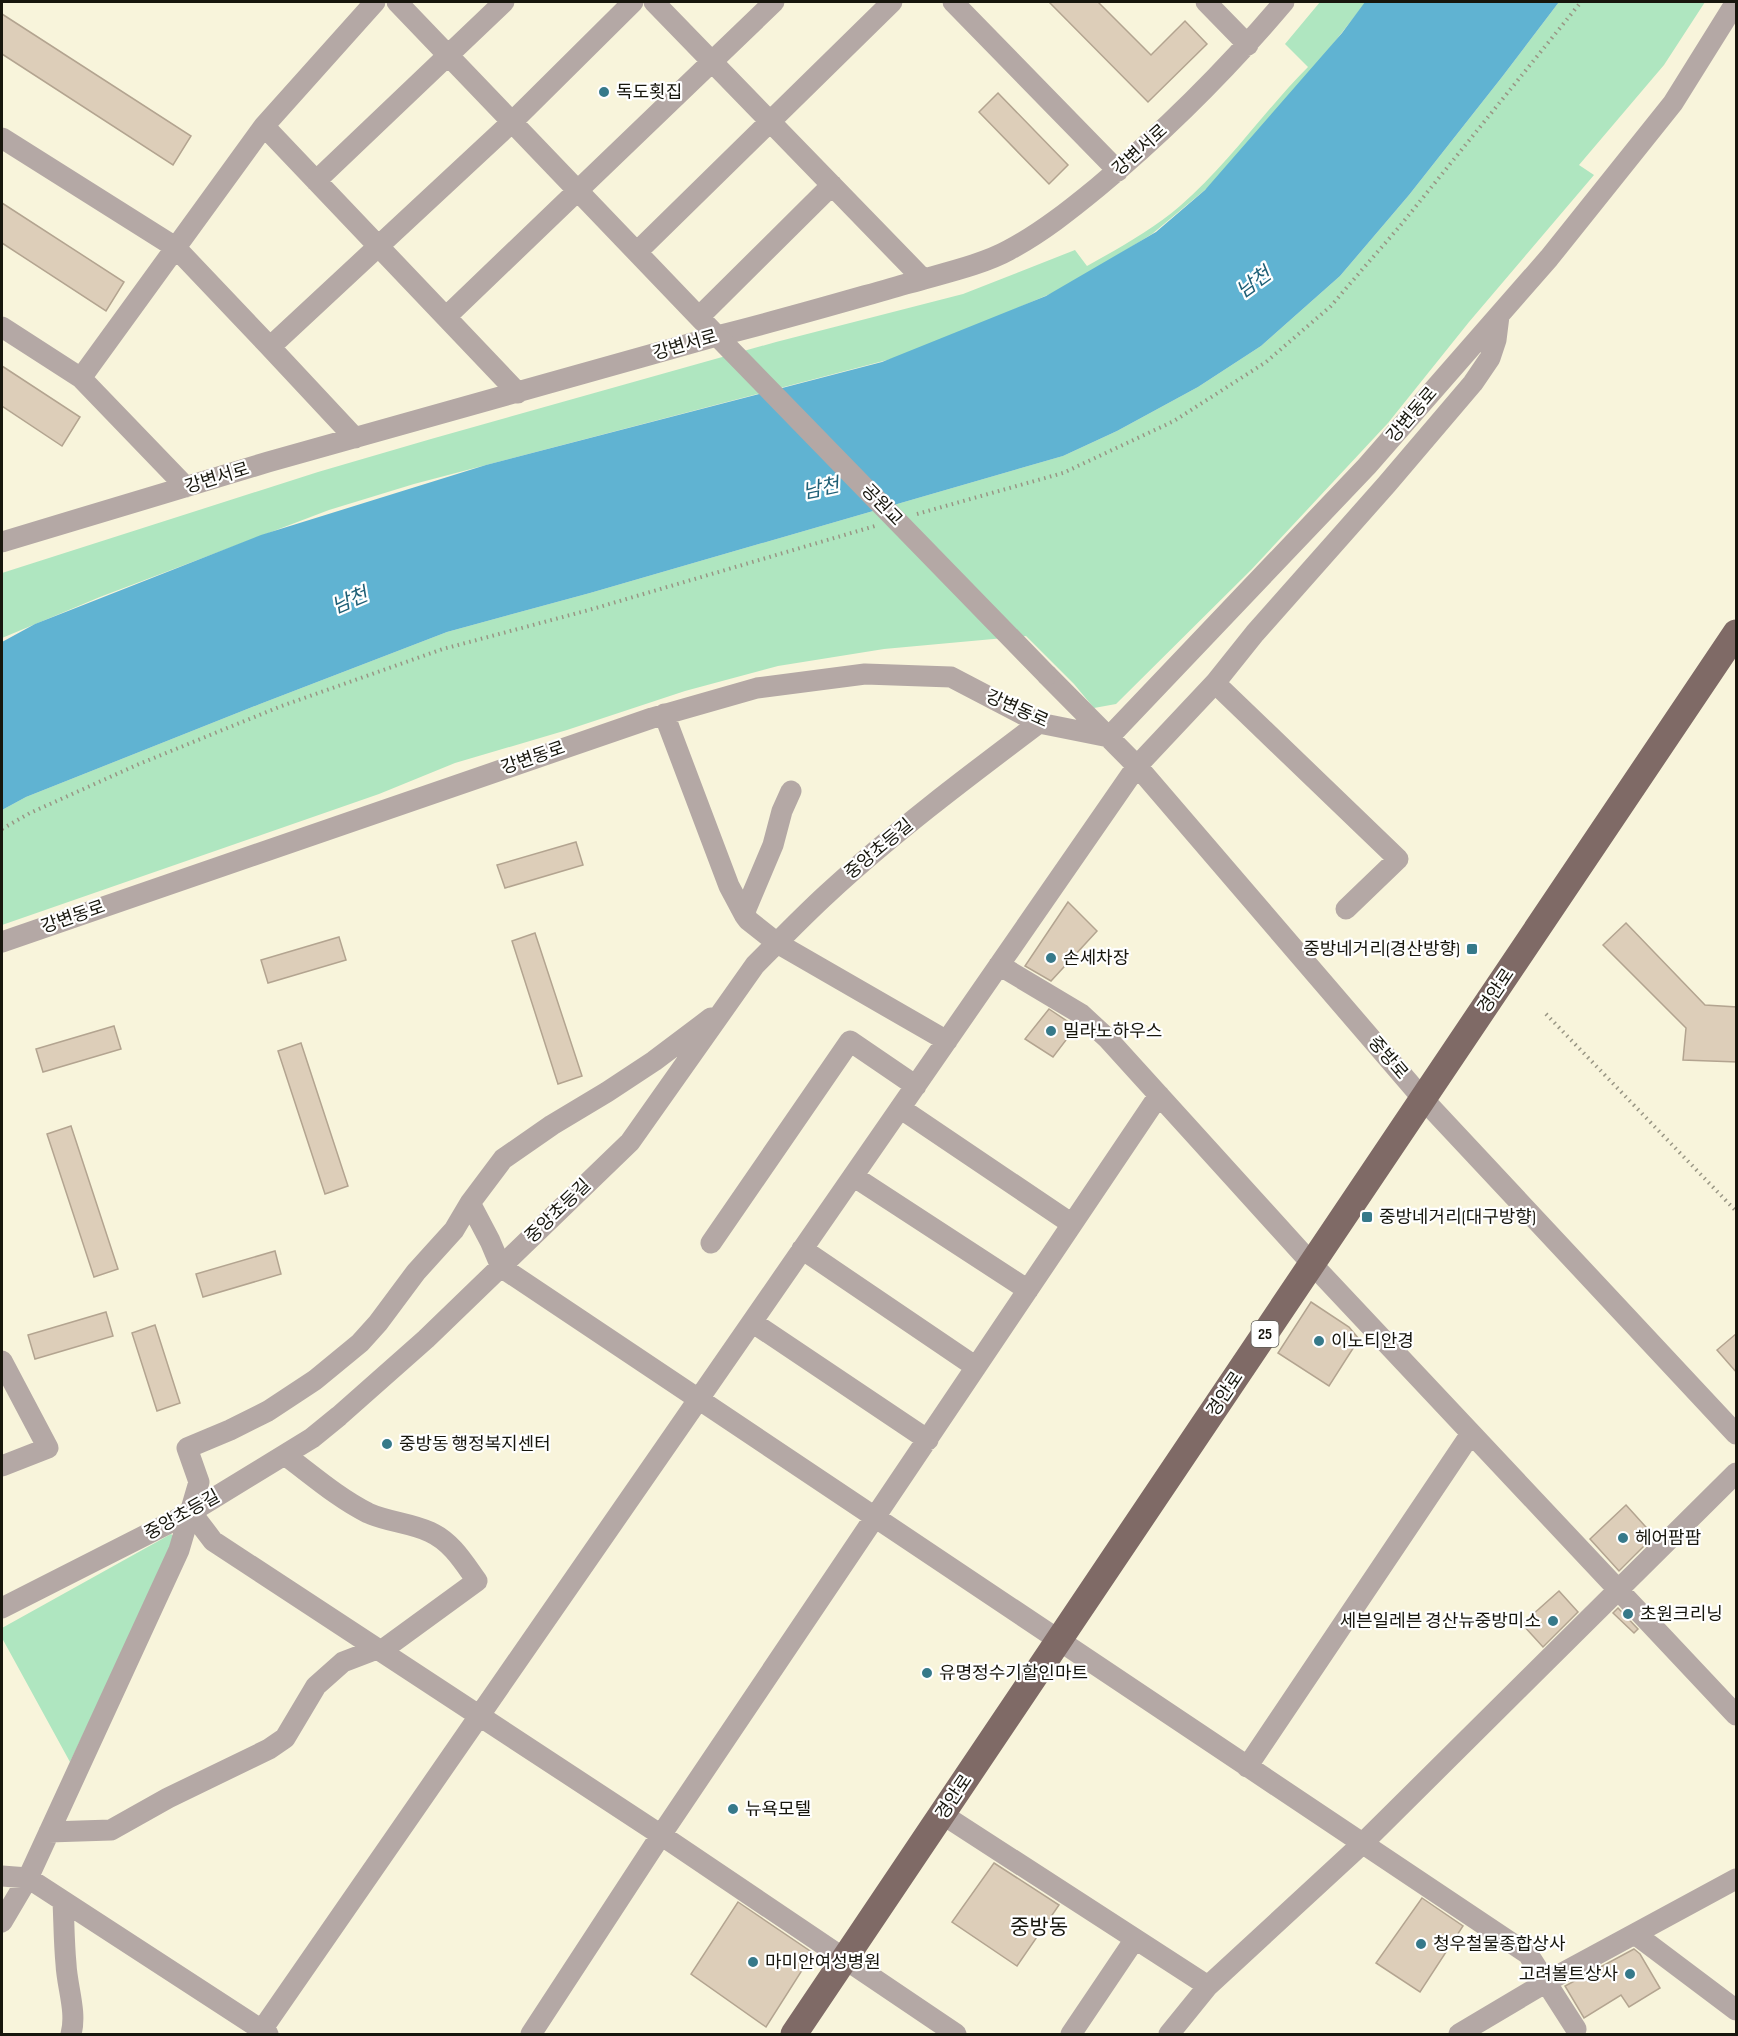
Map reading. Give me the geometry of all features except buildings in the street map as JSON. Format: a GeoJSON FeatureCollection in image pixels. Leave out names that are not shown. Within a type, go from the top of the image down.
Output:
{"type":"FeatureCollection","features":[{"type":"Feature","properties":{"kind":"main road","name":"경안로"},"geometry":{"type":"LineString","coordinates":[[794,2034],[1737,633]]}},
{"type":"Feature","properties":{"kind":"street"},"geometry":{"type":"LineString","coordinates":[[81,378],[264,126],[375,2]]}},
{"type":"Feature","properties":{"kind":"street","name":"공원교"},"geometry":{"type":"LineString","coordinates":[[397,2],[717,336],[1047,675]]}},
{"type":"Feature","properties":{"kind":"street"},"geometry":{"type":"LineString","coordinates":[[316,181],[504,2]]}},
{"type":"Feature","properties":{"kind":"street"},"geometry":{"type":"LineString","coordinates":[[270,347],[512,122],[633,2]]}},
{"type":"Feature","properties":{"kind":"street"},"geometry":{"type":"LineString","coordinates":[[654,2],[923,279]]}},
{"type":"Feature","properties":{"kind":"street"},"geometry":{"type":"LineString","coordinates":[[446,317],[774,2]]}},
{"type":"Feature","properties":{"kind":"street"},"geometry":{"type":"LineString","coordinates":[[637,252],[892,2]]}},
{"type":"Feature","properties":{"kind":"street"},"geometry":{"type":"LineString","coordinates":[[953,2],[1118,171]]}},
{"type":"Feature","properties":{"kind":"street"},"geometry":{"type":"LineString","coordinates":[[1206,2],[1248,45]]}},
{"type":"Feature","properties":{"kind":"street","name":"강변서로"},"geometry":{"type":"LineString","coordinates":[[2,542],[355,438],[717,336],[778,321],[1007,252],[1041,232],[1118,171],[1248,45],[1284,2]]}},
{"type":"Feature","properties":{"kind":"street","name":"강변동로"},"geometry":{"type":"LineString","coordinates":[[2,942],[664,714],[757,687],[866,674],[951,677],[1039,723],[1109,737],[1338,497],[1549,258],[1673,103],[1737,2]]}},
{"type":"Feature","properties":{"kind":"street"},"geometry":{"type":"LineString","coordinates":[[264,126],[518,393]]}},
{"type":"Feature","properties":{"kind":"street"},"geometry":{"type":"LineString","coordinates":[[2,138],[175,247],[355,438]]}},
{"type":"Feature","properties":{"kind":"street"},"geometry":{"type":"LineString","coordinates":[[699,317],[832,185]]}},
{"type":"Feature","properties":{"kind":"street"},"geometry":{"type":"LineString","coordinates":[[2,1876],[28,1878],[263,2033],[479,1716],[1137,766],[1215,682],[1473,383],[1490,357],[1496,340],[1499,315]]}},
{"type":"Feature","properties":{"kind":"street"},"geometry":{"type":"LineString","coordinates":[[2,327],[81,378],[186,487]]}},
{"type":"Feature","properties":{"kind":"street","name":"중방로"},"geometry":{"type":"LineString","coordinates":[[1047,675],[1137,766],[1424,1099],[1737,1434]]}},
{"type":"Feature","properties":{"kind":"street"},"geometry":{"type":"LineString","coordinates":[[1215,682],[1398,859],[1346,909]]}},
{"type":"Feature","properties":{"kind":"street"},"geometry":{"type":"LineString","coordinates":[[664,714],[729,886],[745,916],[777,944],[947,1041]]}},
{"type":"Feature","properties":{"kind":"street","name":"중앙초등길"},"geometry":{"type":"LineString","coordinates":[[2,1608],[191,1512],[312,1438],[339,1416],[426,1339],[630,1142],[755,965],[826,895],[874,853],[949,790],[1039,723]]}},
{"type":"Feature","properties":{"kind":"street"},"geometry":{"type":"LineString","coordinates":[[745,916],[773,845],[790,790]]}},
{"type":"Feature","properties":{"kind":"street"},"geometry":{"type":"LineString","coordinates":[[999,965],[1081,1014],[1095,1026],[1470,1435],[1737,1715]]}},
{"type":"Feature","properties":{"kind":"street"},"geometry":{"type":"LineString","coordinates":[[2,1922],[28,1878],[179,1550],[199,1482],[187,1448],[268,1411],[315,1380],[360,1342],[378,1323],[416,1272],[454,1230],[470,1203],[503,1159],[635,1073],[723,1010]]}},
{"type":"Feature","properties":{"kind":"street"},"geometry":{"type":"LineString","coordinates":[[711,1244],[850,1041],[916,1086]]}},
{"type":"Feature","properties":{"kind":"street"},"geometry":{"type":"LineString","coordinates":[[531,2034],[661,1835],[1159,1095]]}},
{"type":"Feature","properties":{"kind":"street"},"geometry":{"type":"LineString","coordinates":[[900,1108],[1072,1224]]}},
{"type":"Feature","properties":{"kind":"street"},"geometry":{"type":"LineString","coordinates":[[853,1176],[1028,1290]]}},
{"type":"Feature","properties":{"kind":"street"},"geometry":{"type":"LineString","coordinates":[[470,1203],[501,1267],[1528,1954],[1576,2029]]}},
{"type":"Feature","properties":{"kind":"street"},"geometry":{"type":"LineString","coordinates":[[802,1249],[976,1367]]}},
{"type":"Feature","properties":{"kind":"street"},"geometry":{"type":"LineString","coordinates":[[752,1322],[928,1440]]}},
{"type":"Feature","properties":{"kind":"street"},"geometry":{"type":"LineString","coordinates":[[2,1361],[48,1449],[2,1466]]}},
{"type":"Feature","properties":{"kind":"street"},"geometry":{"type":"LineString","coordinates":[[1246,1767],[1470,1435]]}},
{"type":"Feature","properties":{"kind":"street"},"geometry":{"type":"LineString","coordinates":[[49,1832],[111,1830],[168,1798],[269,1749],[285,1738],[309,1695],[343,1662],[379,1650],[477,1581],[456,1552],[440,1538],[429,1531],[369,1513],[343,1498],[285,1455]]}},
{"type":"Feature","properties":{"kind":"street"},"geometry":{"type":"LineString","coordinates":[[1169,2034],[1208,1986],[1363,1843],[1737,1473]]}},
{"type":"Feature","properties":{"kind":"street"},"geometry":{"type":"LineString","coordinates":[[191,1512],[213,1541],[661,1835],[956,2034]]}},
{"type":"Feature","properties":{"kind":"street"},"geometry":{"type":"LineString","coordinates":[[942,1814],[1208,1986]]}},
{"type":"Feature","properties":{"kind":"street"},"geometry":{"type":"LineString","coordinates":[[1459,2034],[1547,1982],[1737,1879]]}},
{"type":"Feature","properties":{"kind":"street"},"geometry":{"type":"LineString","coordinates":[[63,1901],[66,1965],[74,2015],[71,2034]]}},
{"type":"Feature","properties":{"kind":"street"},"geometry":{"type":"LineString","coordinates":[[1635,1934],[1737,2010]]}},
{"type":"Feature","properties":{"kind":"street"},"geometry":{"type":"LineString","coordinates":[[1071,2034],[1135,1939]]}},
{"type":"Feature","properties":{"kind":"path"},"geometry":{"type":"LineString","coordinates":[[1546,1014],[1737,1211]]}},
{"type":"Feature","properties":{"kind":"green space"},"geometry":{"type":"Polygon","coordinates":[[[1320,2],[1366,2],[1325,54],[1212,184],[1152,234],[1064,288],[910,354],[414,484],[329,510],[100,597],[2,638],[2,573],[318,472],[431,439],[776,342],[963,294],[1075,250],[1087,266],[1169,215],[1214,174],[1230,156],[1308,67],[1285,44],[1320,2]]]}},
{"type":"Feature","properties":{"kind":"green space"},"geometry":{"type":"Polygon","coordinates":[[[1559,2],[1705,2],[1664,65],[1579,165],[1594,175],[1469,322],[1388,423],[1251,570],[1116,704],[1094,708],[1074,684],[1026,636],[884,649],[778,666],[685,691],[567,730],[455,763],[379,794],[2,925],[2,810],[26,797],[447,632],[1063,456],[1117,431],[1198,387],[1261,346],[1340,276],[1409,195],[1559,2]]]}},
{"type":"Feature","properties":{"kind":"green space"},"geometry":{"type":"Polygon","coordinates":[[[171,1534],[176,1538],[70,1762],[2,1638],[2,1628],[171,1534]]]}},
{"type":"Feature","properties":{"kind":"water","name":"남천"},"geometry":{"type":"Polygon","coordinates":[[[1365,2],[1559,2],[1409,195],[1340,276],[1261,346],[1198,387],[1117,431],[1063,456],[447,632],[26,797],[2,810],[2,642],[35,624],[261,535],[486,465],[882,362],[1046,296],[1156,232],[1205,190],[1342,33],[1365,2]]]}},
{"type":"Feature","properties":{"kind":"place","name":"독도횟집"},"geometry":{"type":"Point","coordinates":[604,92]}},
{"type":"Feature","properties":{"kind":"place","name":"중방네거리(경산방향)"},"geometry":{"type":"Point","coordinates":[1472,949]}},
{"type":"Feature","properties":{"kind":"place","name":"손세차장"},"geometry":{"type":"Point","coordinates":[1051,958]}},
{"type":"Feature","properties":{"kind":"place","name":"밀라노하우스"},"geometry":{"type":"Point","coordinates":[1051,1031]}},
{"type":"Feature","properties":{"kind":"place","name":"중방네거리(대구방향)"},"geometry":{"type":"Point","coordinates":[1367,1217]}},
{"type":"Feature","properties":{"kind":"place","name":"이노티안경"},"geometry":{"type":"Point","coordinates":[1319,1341]}},
{"type":"Feature","properties":{"kind":"place","name":"중방동 행정복지센터"},"geometry":{"type":"Point","coordinates":[387,1444]}},
{"type":"Feature","properties":{"kind":"place","name":"헤어팜팜"},"geometry":{"type":"Point","coordinates":[1623,1538]}},
{"type":"Feature","properties":{"kind":"place","name":"초원크리닝"},"geometry":{"type":"Point","coordinates":[1628,1614]}},
{"type":"Feature","properties":{"kind":"place","name":"세븐일레븐 경산뉴중방미소"},"geometry":{"type":"Point","coordinates":[1553,1621]}},
{"type":"Feature","properties":{"kind":"place","name":"유명정수기할인마트"},"geometry":{"type":"Point","coordinates":[927,1673]}},
{"type":"Feature","properties":{"kind":"place","name":"뉴욕모텔"},"geometry":{"type":"Point","coordinates":[733,1809]}},
{"type":"Feature","properties":{"kind":"place","name":"청우철물종합상사"},"geometry":{"type":"Point","coordinates":[1421,1944]}},
{"type":"Feature","properties":{"kind":"place","name":"마미안여성병원"},"geometry":{"type":"Point","coordinates":[753,1962]}},
{"type":"Feature","properties":{"kind":"place","name":"고려볼트상사"},"geometry":{"type":"Point","coordinates":[1630,1974]}},
{"type":"Feature","properties":{"kind":"district","name":"중방동"},"geometry":{"type":"Point","coordinates":[1039,1927]}}]}
